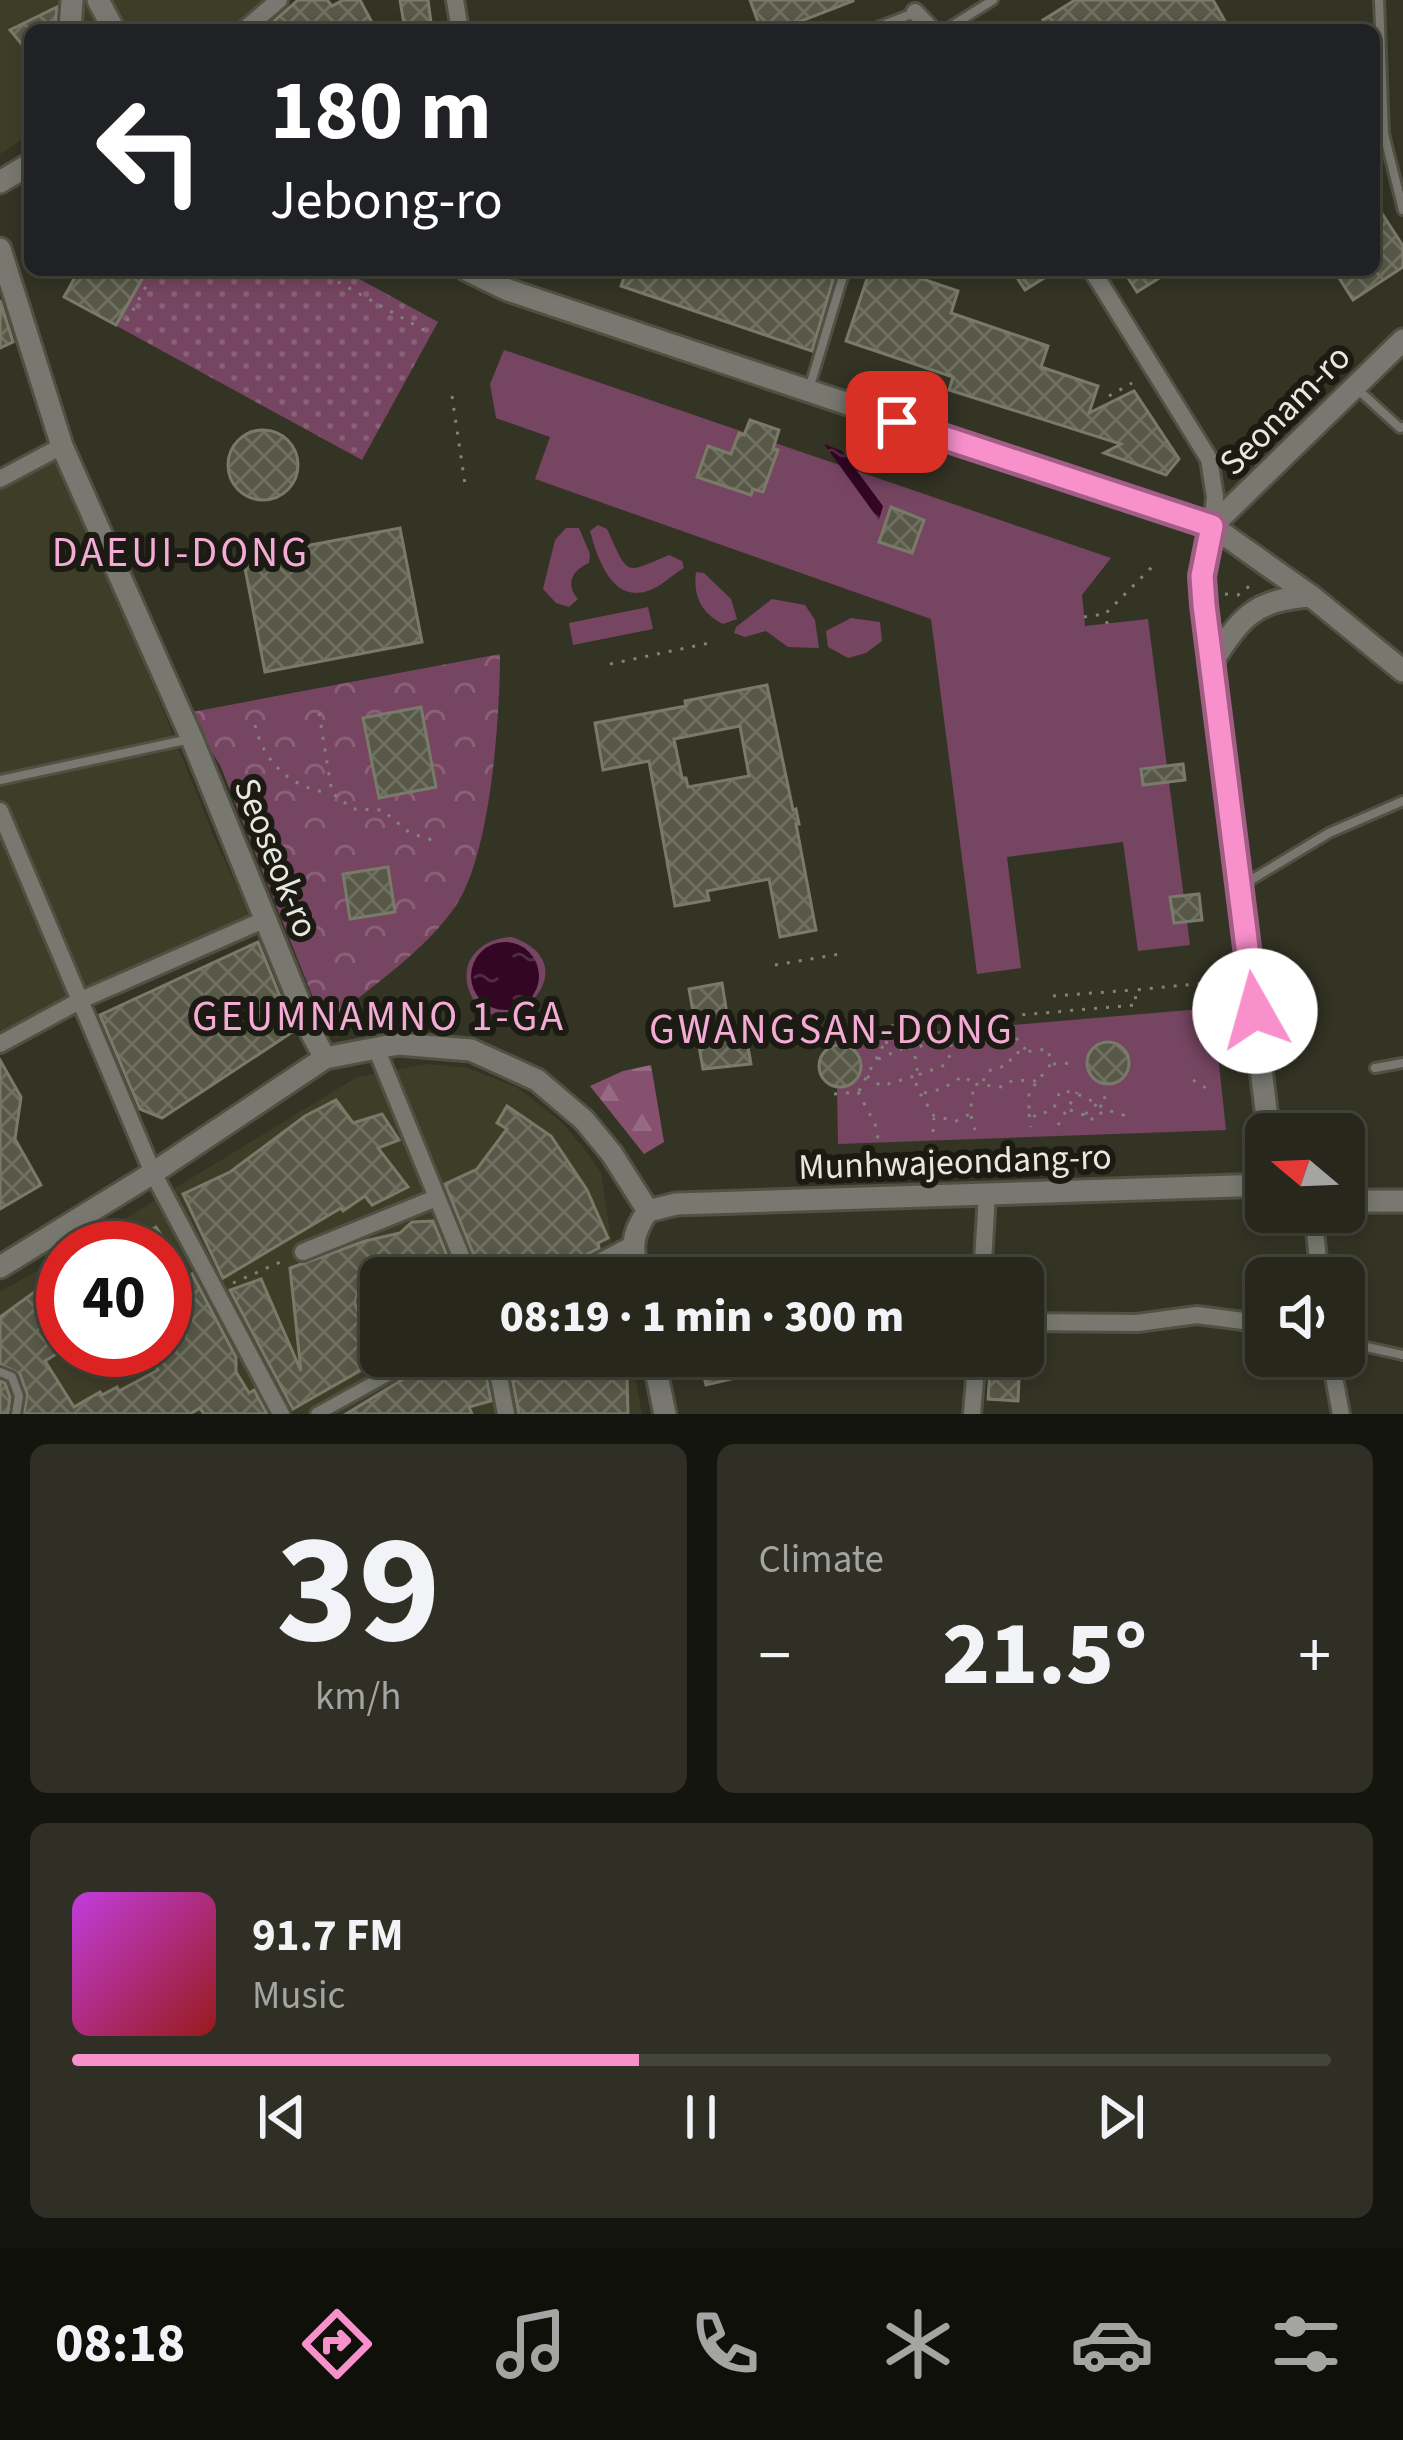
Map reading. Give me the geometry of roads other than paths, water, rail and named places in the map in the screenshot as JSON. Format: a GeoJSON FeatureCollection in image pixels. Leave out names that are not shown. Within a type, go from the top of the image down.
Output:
{"type":"FeatureCollection","features":[{"type":"Feature","properties":{"kind":"street"},"geometry":{"type":"LineString","coordinates":[[256,24],[279,0]]}},
{"type":"Feature","properties":{"kind":"street","name":"Seoseok-ro"},"geometry":{"type":"LineString","coordinates":[[0,249],[6,292],[62,446],[326,1058]]}},
{"type":"Feature","properties":{"kind":"street"},"geometry":{"type":"LineString","coordinates":[[1096,276],[1209,459],[1215,497],[1202,576],[1267,1113]]}},
{"type":"Feature","properties":{"kind":"street"},"geometry":{"type":"LineString","coordinates":[[497,278],[808,392],[1212,526],[1311,596],[1403,671]]}},
{"type":"Feature","properties":{"kind":"street","name":"Seonam-ro"},"geometry":{"type":"LineString","coordinates":[[1212,526],[1403,340]]}},
{"type":"Feature","properties":{"kind":"street"},"geometry":{"type":"LineString","coordinates":[[0,478],[62,446]]}},
{"type":"Feature","properties":{"kind":"street"},"geometry":{"type":"LineString","coordinates":[[1210,665],[1247,613],[1282,598],[1311,596]]}},
{"type":"Feature","properties":{"kind":"street"},"geometry":{"type":"LineString","coordinates":[[0,811],[153,1173],[280,1414]]}},
{"type":"Feature","properties":{"kind":"street"},"geometry":{"type":"LineString","coordinates":[[0,1044],[81,1000],[266,920]]}},
{"type":"Feature","properties":{"kind":"street"},"geometry":{"type":"LineString","coordinates":[[0,1267],[326,1058],[415,1043],[471,1050],[537,1080],[584,1120],[621,1166],[648,1211],[631,1243],[605,1257]]}},
{"type":"Feature","properties":{"kind":"street"},"geometry":{"type":"LineString","coordinates":[[376,1048],[461,1257]]}},
{"type":"Feature","properties":{"kind":"street","name":"Munhwajeondang-ro"},"geometry":{"type":"LineString","coordinates":[[648,1211],[676,1204],[1245,1186]]}},
{"type":"Feature","properties":{"kind":"street"},"geometry":{"type":"LineString","coordinates":[[983,1257],[987,1194]]}},
{"type":"Feature","properties":{"kind":"street"},"geometry":{"type":"LineString","coordinates":[[303,1252],[436,1198]]}},
{"type":"Feature","properties":{"kind":"street"},"geometry":{"type":"LineString","coordinates":[[1365,1201],[1403,1201]]}},
{"type":"Feature","properties":{"kind":"street"},"geometry":{"type":"LineString","coordinates":[[631,1243],[634,1257]]}},
{"type":"Feature","properties":{"kind":"street"},"geometry":{"type":"LineString","coordinates":[[1044,1322],[1137,1324],[1198,1315],[1245,1321]]}},
{"type":"Feature","properties":{"kind":"street"},"geometry":{"type":"LineString","coordinates":[[317,1414],[384,1377]]}},
{"type":"Feature","properties":{"kind":"street"},"geometry":{"type":"LineString","coordinates":[[499,1377],[506,1414]]}},
{"type":"Feature","properties":{"kind":"street"},"geometry":{"type":"LineString","coordinates":[[657,1377],[665,1414]]}},
{"type":"Feature","properties":{"kind":"street"},"geometry":{"type":"LineString","coordinates":[[972,1414],[975,1377]]}},
{"type":"Feature","properties":{"kind":"street"},"geometry":{"type":"LineString","coordinates":[[1334,1377],[1341,1414]]}},
{"type":"Feature","properties":{"kind":"lane"},"geometry":{"type":"LineString","coordinates":[[955,24],[993,0]]}},
{"type":"Feature","properties":{"kind":"lane"},"geometry":{"type":"LineString","coordinates":[[880,24],[912,6]]}},
{"type":"Feature","properties":{"kind":"lane"},"geometry":{"type":"LineString","coordinates":[[1380,27],[1384,134],[1403,210]]}},
{"type":"Feature","properties":{"kind":"lane"},"geometry":{"type":"LineString","coordinates":[[1394,165],[1403,158]]}},
{"type":"Feature","properties":{"kind":"lane"},"geometry":{"type":"LineString","coordinates":[[808,392],[843,276]]}},
{"type":"Feature","properties":{"kind":"lane"},"geometry":{"type":"LineString","coordinates":[[1355,386],[1403,427]]}},
{"type":"Feature","properties":{"kind":"lane"},"geometry":{"type":"LineString","coordinates":[[0,780],[192,739]]}},
{"type":"Feature","properties":{"kind":"lane"},"geometry":{"type":"LineString","coordinates":[[1240,887],[1329,833],[1403,801]]}},
{"type":"Feature","properties":{"kind":"lane"},"geometry":{"type":"LineString","coordinates":[[1375,1068],[1403,1063]]}},
{"type":"Feature","properties":{"kind":"lane"},"geometry":{"type":"LineString","coordinates":[[1365,1346],[1403,1354]]}},
{"type":"Feature","properties":{"kind":"lane"},"geometry":{"type":"LineString","coordinates":[[0,1372],[12,1377],[19,1396],[16,1414]]}},
{"type":"Feature","properties":{"kind":"water"},"geometry":{"type":"Polygon","coordinates":[[[824,444],[842,451],[883,506],[879,520],[824,444]]]}},
{"type":"Feature","properties":{"kind":"water"},"geometry":{"type":"Polygon","coordinates":[[[505,942],[529,952],[539,976],[529,1000],[505,1010],[481,1000],[471,976],[481,952],[505,942]]]}},
{"type":"Feature","properties":{"kind":"district","name":"DAEUI-DONG"},"geometry":{"type":"Point","coordinates":[181,553]}},
{"type":"Feature","properties":{"kind":"district","name":"GEUMNAMNO 1-GA"},"geometry":{"type":"Point","coordinates":[379,1017]}},
{"type":"Feature","properties":{"kind":"district","name":"GWANGSAN-DONG"},"geometry":{"type":"Point","coordinates":[832,1030]}}]}
